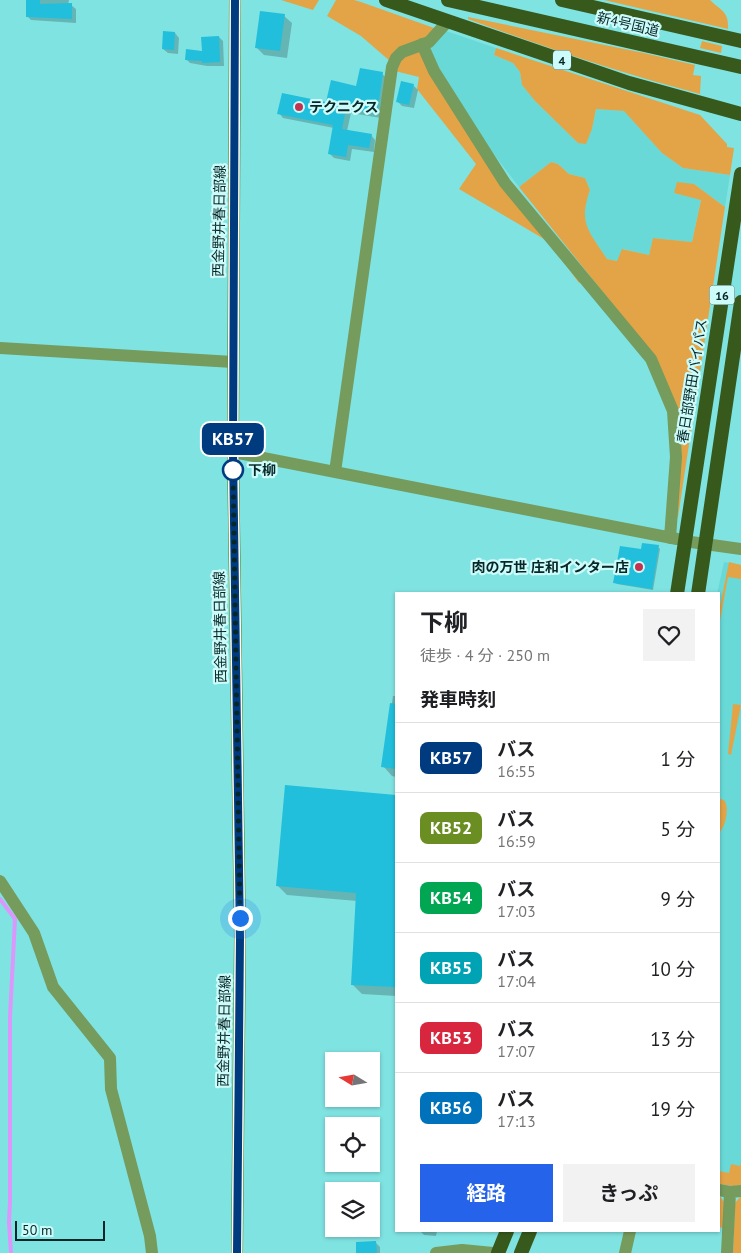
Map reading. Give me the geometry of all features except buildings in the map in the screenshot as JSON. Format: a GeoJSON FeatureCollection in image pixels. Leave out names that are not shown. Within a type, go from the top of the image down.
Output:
{"type":"FeatureCollection","features":[{"type":"Feature","properties":{"kind":"highway","name":"4"},"geometry":{"type":"LineString","coordinates":[[386,0],[629,83],[741,114]]}},
{"type":"Feature","properties":{"kind":"highway","name":"新4号国道"},"geometry":{"type":"LineString","coordinates":[[448,0],[741,66]]}},
{"type":"Feature","properties":{"kind":"highway","name":"新4号国道"},"geometry":{"type":"LineString","coordinates":[[562,0],[741,41]]}},
{"type":"Feature","properties":{"kind":"highway","name":"春日部野田バイパス"},"geometry":{"type":"LineString","coordinates":[[677,592],[677,539],[741,174]]}},
{"type":"Feature","properties":{"kind":"highway","name":"16"},"geometry":{"type":"LineString","coordinates":[[698,592],[741,302]]}},
{"type":"Feature","properties":{"kind":"highway"},"geometry":{"type":"LineString","coordinates":[[498,1253],[507,1232]]}},
{"type":"Feature","properties":{"kind":"highway"},"geometry":{"type":"LineString","coordinates":[[521,1253],[530,1232]]}},
{"type":"Feature","properties":{"kind":"main road","name":"西金野井春日部線"},"geometry":{"type":"LineString","coordinates":[[235,0],[233,452],[240,937],[237,1253]]}},
{"type":"Feature","properties":{"kind":"street"},"geometry":{"type":"LineString","coordinates":[[335,472],[392,67],[402,52],[429,42],[448,21]]}},
{"type":"Feature","properties":{"kind":"street"},"geometry":{"type":"LineString","coordinates":[[422,44],[434,71],[505,183],[651,359],[673,411],[676,457],[677,539]]}},
{"type":"Feature","properties":{"kind":"street"},"geometry":{"type":"LineString","coordinates":[[0,348],[233,362]]}},
{"type":"Feature","properties":{"kind":"street"},"geometry":{"type":"LineString","coordinates":[[233,452],[705,545],[741,549]]}},
{"type":"Feature","properties":{"kind":"street"},"geometry":{"type":"LineString","coordinates":[[0,881],[34,933],[53,987],[110,1058],[110,1089],[150,1236],[152,1253]]}},
{"type":"Feature","properties":{"kind":"street"},"geometry":{"type":"LineString","coordinates":[[727,1253],[730,1191]]}},
{"type":"Feature","properties":{"kind":"street"},"geometry":{"type":"LineString","coordinates":[[625,1253],[630,1232]]}},
{"type":"Feature","properties":{"kind":"street"},"geometry":{"type":"LineString","coordinates":[[436,1253],[462,1250],[492,1253]]}},
{"type":"Feature","properties":{"kind":"shaded area"},"geometry":{"type":"Polygon","coordinates":[[[281,0],[319,0],[313,10],[281,0]]]}},
{"type":"Feature","properties":{"kind":"shaded area"},"geometry":{"type":"Polygon","coordinates":[[[336,0],[361,2],[437,29],[391,62],[361,36],[327,16],[336,0]]]}},
{"type":"Feature","properties":{"kind":"shaded area"},"geometry":{"type":"Polygon","coordinates":[[[604,0],[710,0],[726,15],[728,29],[604,0]]]}},
{"type":"Feature","properties":{"kind":"shaded area"},"geometry":{"type":"Polygon","coordinates":[[[468,17],[695,65],[693,75],[701,76],[700,94],[525,40],[468,19],[468,17]]]}},
{"type":"Feature","properties":{"kind":"shaded area"},"geometry":{"type":"Polygon","coordinates":[[[446,31],[496,48],[494,55],[513,63],[520,72],[522,85],[535,101],[578,143],[592,129],[596,109],[625,111],[662,153],[683,168],[730,175],[725,207],[694,184],[674,193],[701,199],[692,242],[653,238],[649,255],[623,249],[617,261],[607,259],[586,228],[584,207],[590,190],[585,178],[569,174],[558,164],[551,162],[519,187],[487,145],[426,48],[446,31]]]}},
{"type":"Feature","properties":{"kind":"shaded area"},"geometry":{"type":"Polygon","coordinates":[[[702,41],[722,46],[721,53],[700,48],[702,41]]]}},
{"type":"Feature","properties":{"kind":"shaded area"},"geometry":{"type":"Polygon","coordinates":[[[496,48],[700,115],[727,144],[727,147],[734,148],[730,175],[683,168],[662,153],[624,111],[596,109],[592,129],[586,144],[578,143],[535,101],[522,85],[520,72],[513,63],[494,55],[496,48]]]}},
{"type":"Feature","properties":{"kind":"shaded area"},"geometry":{"type":"Polygon","coordinates":[[[419,49],[432,77],[582,281],[579,283],[549,242],[459,189],[476,164],[417,89],[419,77],[395,71],[400,57],[419,49]]]}},
{"type":"Feature","properties":{"kind":"shaded area"},"geometry":{"type":"Polygon","coordinates":[[[551,162],[558,164],[569,174],[585,178],[590,190],[585,211],[587,227],[607,259],[617,261],[622,249],[649,255],[653,238],[692,242],[701,200],[674,193],[677,182],[694,184],[725,207],[678,517],[675,519],[671,418],[633,330],[519,187],[551,162]]]}},
{"type":"Feature","properties":{"kind":"shaded area"},"geometry":{"type":"Polygon","coordinates":[[[724,562],[741,565],[741,1185],[720,1184],[720,592],[717,592],[724,562]]]}},
{"type":"Feature","properties":{"kind":"shaded area"},"geometry":{"type":"Polygon","coordinates":[[[729,562],[741,565],[741,579],[728,577],[720,621],[720,606],[729,562]]]}},
{"type":"Feature","properties":{"kind":"shaded area"},"geometry":{"type":"Polygon","coordinates":[[[733,704],[741,705],[731,755],[728,754],[733,704]]]}},
{"type":"Feature","properties":{"kind":"shaded area"},"geometry":{"type":"Polygon","coordinates":[[[720,798],[725,801],[727,808],[725,822],[720,832],[720,798]]]}},
{"type":"Feature","properties":{"kind":"shaded area"},"geometry":{"type":"Polygon","coordinates":[[[741,1162],[741,1185],[720,1184],[720,1171],[729,1173],[731,1164],[740,1166],[741,1162]]]}},
{"type":"Feature","properties":{"kind":"shaded area"},"geometry":{"type":"Polygon","coordinates":[[[720,1196],[724,1202],[723,1228],[720,1227],[720,1196]]]}},
{"type":"Feature","properties":{"kind":"shaded area"},"geometry":{"type":"Polygon","coordinates":[[[740,1197],[741,1253],[733,1253],[735,1203],[740,1197]]]}},
{"type":"Feature","properties":{"kind":"waterway"},"geometry":{"type":"LineString","coordinates":[[0,899],[15,919],[10,1017],[9,1222],[11,1253]]}},
{"type":"Feature","properties":{"kind":"bus line","name":"KB57"},"geometry":{"type":"LineString","coordinates":[[235,0],[233,452],[240,937],[237,1253]]}},
{"type":"Feature","properties":{"kind":"place","name":"テクニクス"},"geometry":{"type":"Point","coordinates":[299,107]}},
{"type":"Feature","properties":{"kind":"place","name":"下柳"},"geometry":{"type":"Point","coordinates":[233,470]}},
{"type":"Feature","properties":{"kind":"place","name":"肉の万世 庄和インター店"},"geometry":{"type":"Point","coordinates":[639,567]}},
{"type":"Feature","properties":{"kind":"route"},"geometry":{"type":"LineString","coordinates":[[233,470],[240,918]]}}]}
